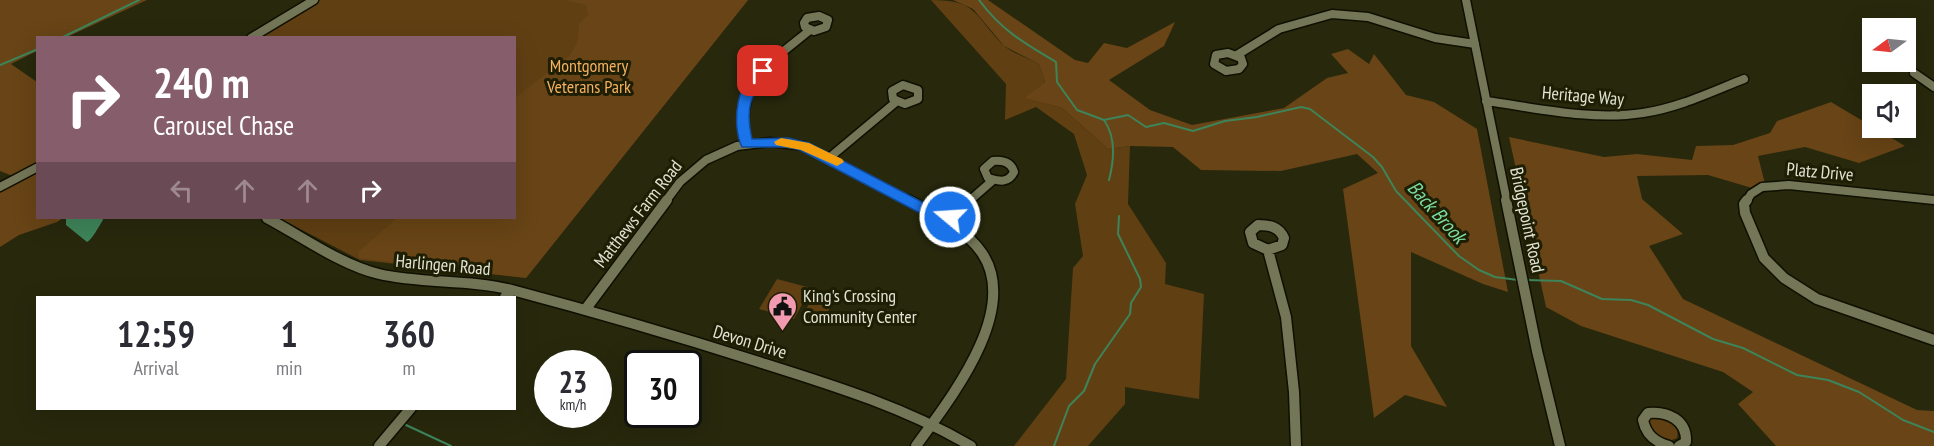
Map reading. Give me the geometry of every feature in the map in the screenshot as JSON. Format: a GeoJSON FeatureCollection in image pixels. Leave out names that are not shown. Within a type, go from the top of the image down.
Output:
{"type":"FeatureCollection","features":[{"type":"Feature","properties":{"kind":"street"},"geometry":{"type":"LineString","coordinates":[[253,36],[314,0]]}},
{"type":"Feature","properties":{"kind":"street","name":"Bridgepoint Road"},"geometry":{"type":"LineString","coordinates":[[1466,0],[1524,286],[1560,446]]}},
{"type":"Feature","properties":{"kind":"street"},"geometry":{"type":"LineString","coordinates":[[1237,56],[1279,29],[1332,14],[1368,17],[1435,38],[1474,44]]}},
{"type":"Feature","properties":{"kind":"street"},"geometry":{"type":"LineString","coordinates":[[746,144],[742,121],[745,96],[763,71],[810,30]]}},
{"type":"Feature","properties":{"kind":"street"},"geometry":{"type":"LineString","coordinates":[[1914,73],[1934,87]]}},
{"type":"Feature","properties":{"kind":"street","name":"Heritage Way"},"geometry":{"type":"LineString","coordinates":[[1486,101],[1600,115],[1630,115],[1663,108],[1744,79]]}},
{"type":"Feature","properties":{"kind":"street"},"geometry":{"type":"LineString","coordinates":[[830,158],[896,102]]}},
{"type":"Feature","properties":{"kind":"street","name":"Matthews Farm Road"},"geometry":{"type":"LineString","coordinates":[[585,310],[687,174],[714,154],[746,144],[788,142],[830,158],[946,220],[974,242],[984,254],[992,274],[995,292],[993,307],[970,368],[916,446]]}},
{"type":"Feature","properties":{"kind":"street"},"geometry":{"type":"LineString","coordinates":[[0,187],[36,168]]}},
{"type":"Feature","properties":{"kind":"street"},"geometry":{"type":"LineString","coordinates":[[946,220],[992,181]]}},
{"type":"Feature","properties":{"kind":"street","name":"Platz Drive"},"geometry":{"type":"LineString","coordinates":[[1934,200],[1781,185],[1755,190],[1744,204],[1745,213],[1764,258],[1784,278],[1817,299],[1934,340]]}},
{"type":"Feature","properties":{"kind":"street","name":"Harlingen Road"},"geometry":{"type":"LineString","coordinates":[[269,219],[362,269],[378,274],[411,280],[476,282],[509,293]]}},
{"type":"Feature","properties":{"kind":"street"},"geometry":{"type":"LineString","coordinates":[[1268,250],[1286,317],[1294,392],[1296,446]]}},
{"type":"Feature","properties":{"kind":"street","name":"Devon Drive"},"geometry":{"type":"LineString","coordinates":[[509,293],[585,310],[869,396],[932,423],[971,446]]}},
{"type":"Feature","properties":{"kind":"street"},"geometry":{"type":"LineString","coordinates":[[379,446],[409,410]]}},
{"type":"Feature","properties":{"kind":"street"},"geometry":{"type":"LineString","coordinates":[[1669,446],[1656,441],[1646,431],[1643,420],[1648,413],[1662,412],[1677,419],[1686,431],[1686,444]]}},
{"type":"Feature","properties":{"kind":"green space"},"geometry":{"type":"Polygon","coordinates":[[[0,0],[147,0],[69,36],[36,36],[36,52],[11,64],[36,81],[36,219],[62,219],[19,235],[0,247],[0,193],[20,179],[0,171],[0,0]]]}},
{"type":"Feature","properties":{"kind":"green space","name":"Montgomery Veterans Park"},"geometry":{"type":"Polygon","coordinates":[[[319,0],[748,0],[526,278],[360,260],[281,219],[516,219],[516,36],[260,36],[319,0]]]}},
{"type":"Feature","properties":{"kind":"green space","name":"Montgomery Veterans Park"},"geometry":{"type":"Polygon","coordinates":[[[565,0],[748,0],[526,278],[359,258],[358,252],[396,219],[516,219],[516,97],[569,56],[577,43],[579,24],[588,15],[586,5],[565,0]]]}},
{"type":"Feature","properties":{"kind":"green space"},"geometry":{"type":"Polygon","coordinates":[[[931,0],[966,6],[979,17],[1002,44],[1039,64],[1045,82],[1025,98],[1062,108],[1108,149],[1130,146],[1128,204],[1166,263],[1165,284],[1204,294],[1199,399],[1125,387],[1125,404],[1088,446],[1014,446],[1066,379],[1073,268],[1083,256],[1075,204],[1087,175],[1074,134],[1036,107],[1005,120],[1006,84],[931,0]]]}},
{"type":"Feature","properties":{"kind":"green space"},"geometry":{"type":"Polygon","coordinates":[[[953,0],[988,0],[1075,60],[1088,63],[1104,43],[1127,48],[1175,22],[1164,46],[1109,80],[1150,110],[1192,125],[1284,108],[1327,78],[1348,73],[1331,54],[1348,49],[1369,64],[1374,54],[1406,95],[1434,102],[1477,129],[1508,292],[1483,284],[1411,252],[1411,346],[1447,407],[1405,395],[1374,418],[1343,189],[1378,173],[1357,154],[1281,171],[1201,170],[1173,147],[1130,146],[1108,149],[1062,108],[1024,98],[1045,82],[1039,64],[1004,46],[973,9],[953,0]]]}},
{"type":"Feature","properties":{"kind":"green space"},"geometry":{"type":"Polygon","coordinates":[[[1831,102],[1862,120],[1862,138],[1892,138],[1905,146],[1859,163],[1805,147],[1758,156],[1765,184],[1752,188],[1708,175],[1637,176],[1642,199],[1683,234],[1649,246],[1683,299],[1917,410],[1934,411],[1934,446],[1776,446],[1738,404],[1753,392],[1723,372],[1581,326],[1546,307],[1509,137],[1604,157],[1637,154],[1692,160],[1696,146],[1733,145],[1770,133],[1777,121],[1831,102]]]}},
{"type":"Feature","properties":{"kind":"green space"},"geometry":{"type":"Polygon","coordinates":[[[777,279],[811,288],[794,319],[759,309],[777,279]]]}},
{"type":"Feature","properties":{"kind":"green space"},"geometry":{"type":"Polygon","coordinates":[[[820,294],[834,298],[824,318],[811,322],[805,319],[804,313],[814,295],[820,294]]]}},
{"type":"Feature","properties":{"kind":"green space"},"geometry":{"type":"Polygon","coordinates":[[[1659,417],[1675,426],[1677,438],[1663,439],[1653,431],[1648,422],[1652,418],[1659,417]]]}},
{"type":"Feature","properties":{"kind":"shaded area"},"geometry":{"type":"Polygon","coordinates":[[[66,219],[103,220],[87,242],[66,225],[66,219]]]}},
{"type":"Feature","properties":{"kind":"waterway"},"geometry":{"type":"LineString","coordinates":[[65,36],[139,0]]}},
{"type":"Feature","properties":{"kind":"waterway","name":"Back Brook"},"geometry":{"type":"LineString","coordinates":[[979,0],[1005,28],[1056,62],[1057,82],[1077,110],[1104,120]]}},
{"type":"Feature","properties":{"kind":"waterway"},"geometry":{"type":"LineString","coordinates":[[0,65],[36,50]]}},
{"type":"Feature","properties":{"kind":"waterway","name":"Back Brook"},"geometry":{"type":"LineString","coordinates":[[1104,120],[1128,115],[1146,127],[1164,123],[1193,131],[1225,121],[1257,117],[1301,107],[1310,109],[1373,157],[1382,167],[1396,191],[1459,256],[1479,270],[1495,277],[1518,280]]}},
{"type":"Feature","properties":{"kind":"waterway"},"geometry":{"type":"LineString","coordinates":[[1104,120],[1111,134],[1113,149],[1109,180]]}},
{"type":"Feature","properties":{"kind":"waterway"},"geometry":{"type":"LineString","coordinates":[[1054,446],[1069,406],[1084,391],[1095,364],[1130,314],[1131,303],[1141,287],[1140,279],[1118,234],[1119,216]]}},
{"type":"Feature","properties":{"kind":"waterway","name":"Back Brook"},"geometry":{"type":"LineString","coordinates":[[1527,280],[1561,281],[1602,299],[1631,300],[1648,305],[1713,339],[1743,348],[1797,375],[1828,380],[1859,392],[1903,420],[1934,432]]}},
{"type":"Feature","properties":{"kind":"waterway"},"geometry":{"type":"LineString","coordinates":[[406,425],[451,446]]}},
{"type":"Feature","properties":{"kind":"slow traffic"},"geometry":{"type":"LineString","coordinates":[[781,142],[804,146],[837,162]]}},
{"type":"Feature","properties":{"kind":"place","name":"King's Crossing Community Center"},"geometry":{"type":"Point","coordinates":[782,332]}},
{"type":"Feature","properties":{"kind":"route"},"geometry":{"type":"LineString","coordinates":[[763,71],[753,82],[743,101],[742,121],[746,144],[765,141],[788,142],[804,146],[946,220],[950,217]]}}]}
